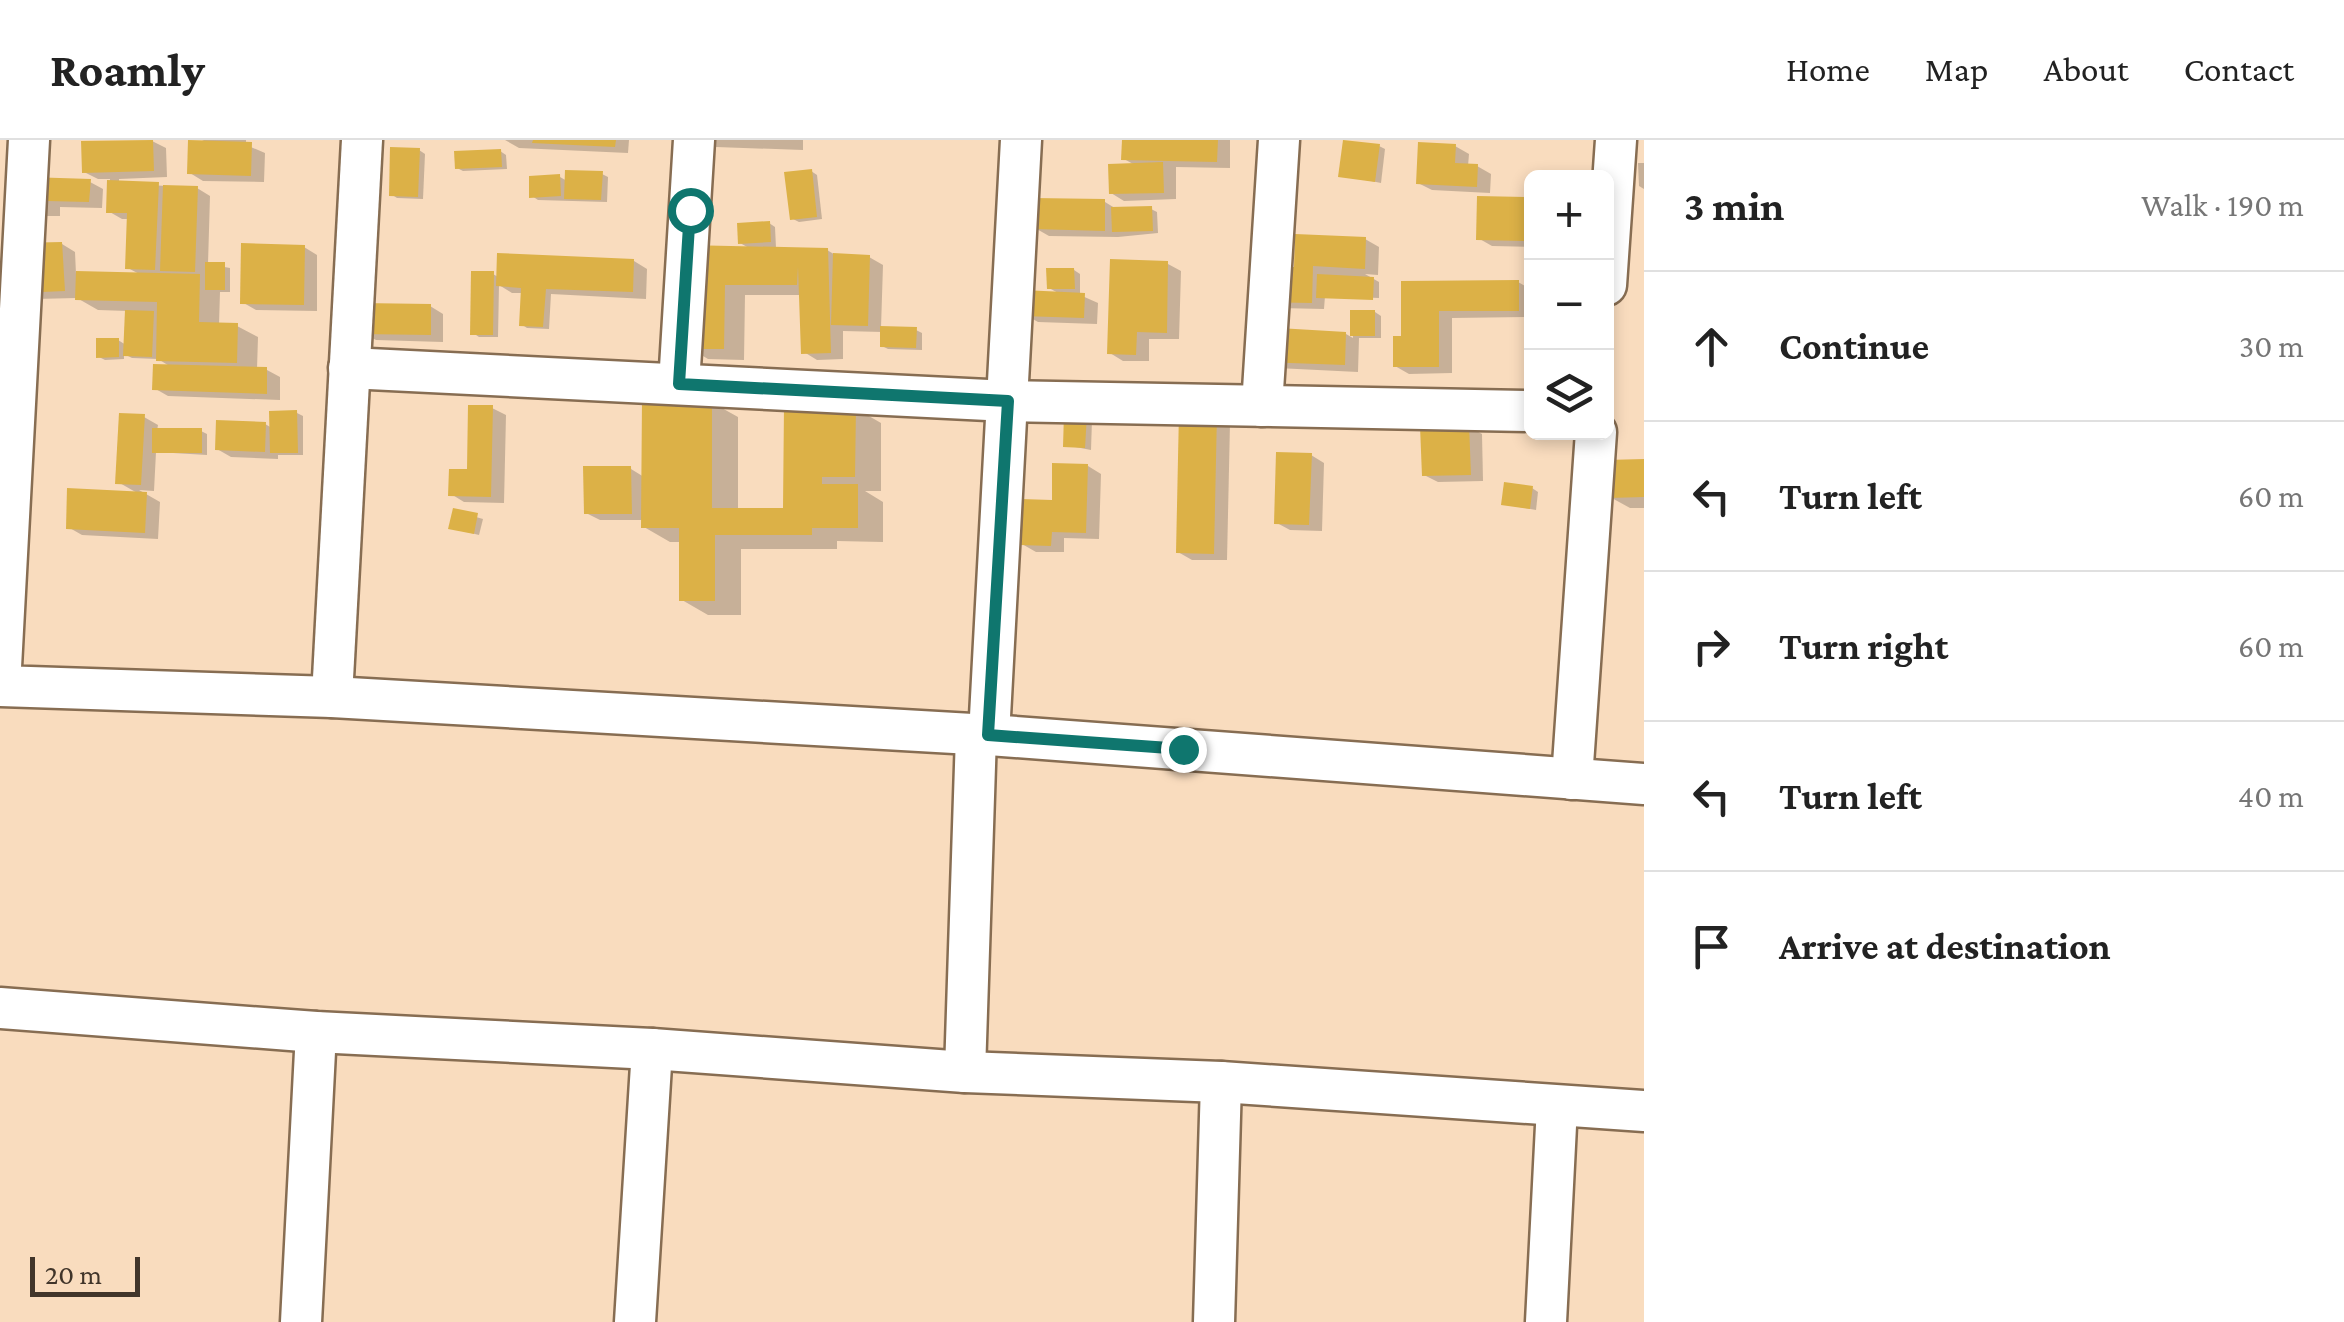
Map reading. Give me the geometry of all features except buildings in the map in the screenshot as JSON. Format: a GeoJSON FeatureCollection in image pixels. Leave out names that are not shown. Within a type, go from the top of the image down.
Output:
{"type":"FeatureCollection","features":[{"type":"Feature","properties":{"kind":"street"},"geometry":{"type":"LineString","coordinates":[[30,140],[0,686],[332,697],[982,735],[1644,784]]}},
{"type":"Feature","properties":{"kind":"street"},"geometry":{"type":"LineString","coordinates":[[332,697],[362,140]]}},
{"type":"Feature","properties":{"kind":"street"},"geometry":{"type":"LineString","coordinates":[[679,384],[694,140]]}},
{"type":"Feature","properties":{"kind":"street"},"geometry":{"type":"LineString","coordinates":[[965,1072],[982,735],[1008,401],[1021,140]]}},
{"type":"Feature","properties":{"kind":"street"},"geometry":{"type":"LineString","coordinates":[[1262,406],[1279,140]]}},
{"type":"Feature","properties":{"kind":"street"},"geometry":{"type":"LineString","coordinates":[[1608,260],[1616,140]]}},
{"type":"Feature","properties":{"kind":"street"},"geometry":{"type":"LineString","coordinates":[[349,368],[1008,401],[1524,411]]}},
{"type":"Feature","properties":{"kind":"street"},"geometry":{"type":"LineString","coordinates":[[1572,779],[1595,440]]}},
{"type":"Feature","properties":{"kind":"street"},"geometry":{"type":"LineString","coordinates":[[0,1008],[316,1032],[965,1072],[1221,1082],[1644,1111]]}},
{"type":"Feature","properties":{"kind":"street"},"geometry":{"type":"LineString","coordinates":[[301,1322],[316,1032]]}},
{"type":"Feature","properties":{"kind":"street"},"geometry":{"type":"LineString","coordinates":[[636,1322],[652,1050]]}},
{"type":"Feature","properties":{"kind":"street"},"geometry":{"type":"LineString","coordinates":[[1214,1322],[1221,1082]]}},
{"type":"Feature","properties":{"kind":"street"},"geometry":{"type":"LineString","coordinates":[[1546,1322],[1557,1106]]}},
{"type":"Feature","properties":{"kind":"route"},"geometry":{"type":"LineString","coordinates":[[690,210],[679,384],[1008,401],[988,735],[1183,749]]}}]}
